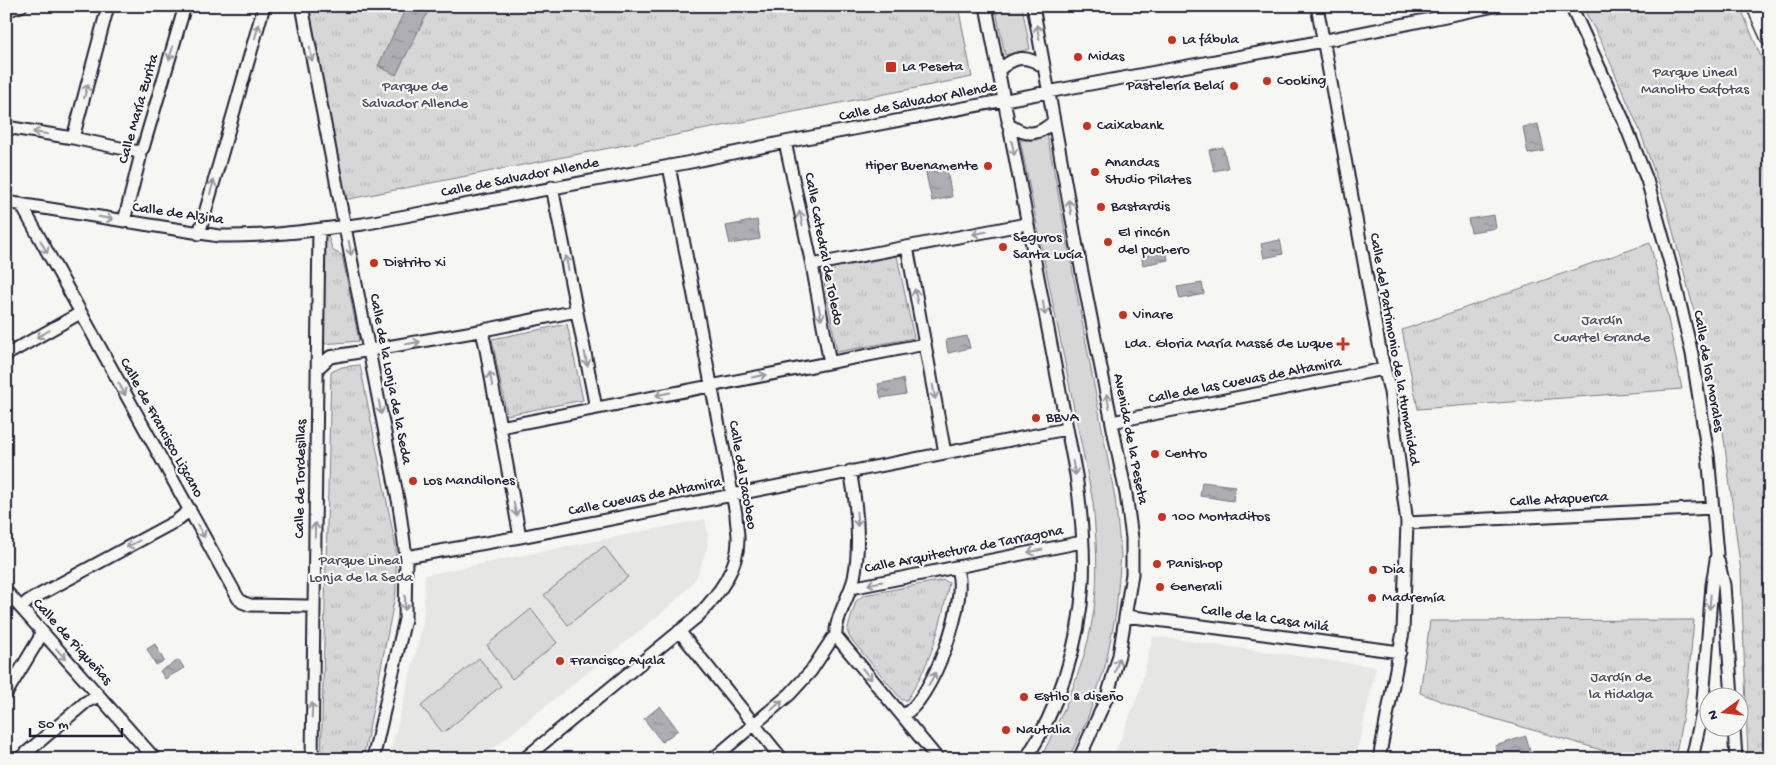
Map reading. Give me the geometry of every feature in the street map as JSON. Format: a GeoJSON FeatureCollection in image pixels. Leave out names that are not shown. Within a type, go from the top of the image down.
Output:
{"type":"FeatureCollection","features":[{"type":"Feature","properties":{"kind":"highway"},"geometry":{"type":"LineString","coordinates":[[1756,6],[1770,37]]}},
{"type":"Feature","properties":{"kind":"street"},"geometry":{"type":"LineString","coordinates":[[6,11],[21,6]]}},
{"type":"Feature","properties":{"kind":"street"},"geometry":{"type":"LineString","coordinates":[[73,138],[108,6]]}},
{"type":"Feature","properties":{"kind":"street","name":"Calle María Zurita"},"geometry":{"type":"LineString","coordinates":[[124,221],[140,158],[139,152],[142,148],[185,6]]}},
{"type":"Feature","properties":{"kind":"street"},"geometry":{"type":"LineString","coordinates":[[199,234],[264,6]]}},
{"type":"Feature","properties":{"kind":"street","name":"Calle de la Lonja de la Seda"},"geometry":{"type":"LineString","coordinates":[[302,6],[370,351],[399,505],[406,558],[405,619],[373,759]]}},
{"type":"Feature","properties":{"kind":"street"},"geometry":{"type":"LineString","coordinates":[[986,6],[1077,483],[1082,542],[1084,580],[1081,612],[1074,646],[1054,705],[1026,759]]}},
{"type":"Feature","properties":{"kind":"street","name":"Avenida de la Peseta"},"geometry":{"type":"LineString","coordinates":[[1033,6],[1126,494],[1132,538],[1132,574],[1119,655],[1108,697],[1079,759]]}},
{"type":"Feature","properties":{"kind":"street","name":"Calle del Patrimonio de la Humanidad"},"geometry":{"type":"LineString","coordinates":[[1317,6],[1384,369],[1390,392],[1407,523],[1403,632],[1379,759]]}},
{"type":"Feature","properties":{"kind":"street","name":"Calle de Salvador Allende"},"geometry":{"type":"LineString","coordinates":[[346,226],[1323,41],[1495,6]]}},
{"type":"Feature","properties":{"kind":"street","name":"Calle de los Morales"},"geometry":{"type":"LineString","coordinates":[[1571,6],[1623,119],[1647,180],[1661,225],[1692,354],[1708,455],[1717,554],[1711,594],[1706,688]]}},
{"type":"Feature","properties":{"kind":"street"},"geometry":{"type":"LineString","coordinates":[[998,71],[1004,65],[1021,58],[1029,58],[1044,67]]}},
{"type":"Feature","properties":{"kind":"street"},"geometry":{"type":"LineString","coordinates":[[1008,124],[1016,130],[1032,133],[1041,131],[1054,121]]}},
{"type":"Feature","properties":{"kind":"street"},"geometry":{"type":"LineString","coordinates":[[6,128],[73,138],[139,152]]}},
{"type":"Feature","properties":{"kind":"street","name":"Calle Catedral de Toledo"},"geometry":{"type":"LineString","coordinates":[[785,142],[812,265],[828,358],[832,362]]}},
{"type":"Feature","properties":{"kind":"street","name":"Calle del Jacobeo"},"geometry":{"type":"LineString","coordinates":[[524,759],[698,616],[718,594],[734,563],[738,539],[732,494],[669,166]]}},
{"type":"Feature","properties":{"kind":"street"},"geometry":{"type":"LineString","coordinates":[[552,187],[596,408]]}},
{"type":"Feature","properties":{"kind":"street","name":"Calle de Alzina"},"geometry":{"type":"LineString","coordinates":[[6,202],[219,236],[247,236],[346,226]]}},
{"type":"Feature","properties":{"kind":"street","name":"Calle de Francisco Lizcano"},"geometry":{"type":"LineString","coordinates":[[20,204],[242,602],[250,605],[314,605]]}},
{"type":"Feature","properties":{"kind":"street"},"geometry":{"type":"LineString","coordinates":[[812,265],[1021,225],[1028,222]]}},
{"type":"Feature","properties":{"kind":"street","name":"Calle de Tordesillas"},"geometry":{"type":"LineString","coordinates":[[312,759],[319,230]]}},
{"type":"Feature","properties":{"kind":"street"},"geometry":{"type":"LineString","coordinates":[[905,248],[908,252],[945,453]]}},
{"type":"Feature","properties":{"kind":"street"},"geometry":{"type":"LineString","coordinates":[[317,369],[330,357],[576,311]]}},
{"type":"Feature","properties":{"kind":"street"},"geometry":{"type":"LineString","coordinates":[[6,355],[79,312]]}},
{"type":"Feature","properties":{"kind":"street"},"geometry":{"type":"LineString","coordinates":[[486,329],[483,336],[520,537]]}},
{"type":"Feature","properties":{"kind":"street"},"geometry":{"type":"LineString","coordinates":[[500,427],[925,344]]}},
{"type":"Feature","properties":{"kind":"street","name":"Calle de las Cuevas de Altamira"},"geometry":{"type":"LineString","coordinates":[[1112,422],[1384,369]]}},
{"type":"Feature","properties":{"kind":"street","name":"Calle Cuevas de Altamira"},"geometry":{"type":"LineString","coordinates":[[406,558],[1066,429]]}},
{"type":"Feature","properties":{"kind":"street"},"geometry":{"type":"LineString","coordinates":[[713,759],[790,694],[811,671],[832,639],[836,636],[837,626],[855,572],[858,533],[850,471]]}},
{"type":"Feature","properties":{"kind":"street","name":"Calle Atapuerca"},"geometry":{"type":"LineString","coordinates":[[1407,523],[1712,508]]}},
{"type":"Feature","properties":{"kind":"street"},"geometry":{"type":"LineString","coordinates":[[21,608],[28,601],[176,521],[190,510]]}},
{"type":"Feature","properties":{"kind":"street","name":"Calle Arquitectura de Tarragona"},"geometry":{"type":"LineString","coordinates":[[851,588],[1082,542]]}},
{"type":"Feature","properties":{"kind":"street"},"geometry":{"type":"LineString","coordinates":[[1717,554],[1724,585],[1731,688]]}},
{"type":"Feature","properties":{"kind":"street"},"geometry":{"type":"LineString","coordinates":[[902,716],[912,709],[926,689],[941,661],[948,642],[959,592],[959,575],[956,567]]}},
{"type":"Feature","properties":{"kind":"street","name":"Calle de Piqueñas"},"geometry":{"type":"LineString","coordinates":[[6,590],[154,759]]}},
{"type":"Feature","properties":{"kind":"street","name":"Calle de la Casa Milá"},"geometry":{"type":"LineString","coordinates":[[1126,616],[1400,652]]}},
{"type":"Feature","properties":{"kind":"street"},"geometry":{"type":"LineString","coordinates":[[6,694],[39,639],[41,631]]}},
{"type":"Feature","properties":{"kind":"street"},"geometry":{"type":"LineString","coordinates":[[679,631],[782,759]]}},
{"type":"Feature","properties":{"kind":"street"},"geometry":{"type":"LineString","coordinates":[[836,636],[938,759]]}},
{"type":"Feature","properties":{"kind":"street"},"geometry":{"type":"LineString","coordinates":[[19,759],[86,702],[99,696]]}},
{"type":"Feature","properties":{"kind":"street","name":"Calle de los Morales"},"geometry":{"type":"LineString","coordinates":[[1692,759],[1698,736]]}},
{"type":"Feature","properties":{"kind":"street"},"geometry":{"type":"LineString","coordinates":[[1735,738],[1736,759]]}},
{"type":"Feature","properties":{"kind":"shaded area"},"geometry":{"type":"Polygon","coordinates":[[[705,519],[708,535],[707,548],[697,576],[688,588],[663,612],[480,759],[389,759],[423,623],[425,575],[705,519]]]}},
{"type":"Feature","properties":{"kind":"shaded area"},"geometry":{"type":"Polygon","coordinates":[[[1153,636],[1376,667],[1360,739],[1353,759],[1112,759],[1140,689],[1153,636]]]}},
{"type":"Feature","properties":{"kind":"green space","name":"Parque de Salvador Allende"},"geometry":{"type":"Polygon","coordinates":[[[308,6],[958,6],[972,77],[344,200],[308,6]]]}},
{"type":"Feature","properties":{"kind":"green space"},"geometry":{"type":"Polygon","coordinates":[[[995,6],[1022,6],[1030,49],[1005,55],[995,6]]]}},
{"type":"Feature","properties":{"kind":"green space","name":"Parque Lineal Manolito Gafotas"},"geometry":{"type":"Polygon","coordinates":[[[1582,6],[1740,6],[1770,79],[1770,759],[1748,759],[1748,688],[1745,688],[1741,572],[1720,408],[1666,205],[1640,131],[1601,41],[1582,6]]]}},
{"type":"Feature","properties":{"kind":"green space"},"geometry":{"type":"Polygon","coordinates":[[[1047,134],[1115,498],[1121,555],[1116,612],[1105,667],[1087,720],[1068,759],[1040,759],[1066,705],[1086,648],[1096,596],[1096,556],[1093,502],[1020,140],[1035,140],[1047,134]]]}},
{"type":"Feature","properties":{"kind":"green space"},"geometry":{"type":"Polygon","coordinates":[[[328,236],[333,251],[342,255],[359,341],[323,344],[322,237],[328,236]]]}},
{"type":"Feature","properties":{"kind":"green space","name":"Jardín Cuartel Grande"},"geometry":{"type":"Polygon","coordinates":[[[1650,243],[1682,389],[1418,409],[1402,330],[1650,243]]]}},
{"type":"Feature","properties":{"kind":"green space"},"geometry":{"type":"Polygon","coordinates":[[[897,256],[914,338],[837,352],[822,270],[897,256]]]}},
{"type":"Feature","properties":{"kind":"green space"},"geometry":{"type":"Polygon","coordinates":[[[567,324],[583,400],[507,415],[492,339],[567,324]]]}},
{"type":"Feature","properties":{"kind":"green space","name":"Parque Lineal Lonja de la Seda"},"geometry":{"type":"Polygon","coordinates":[[[360,365],[396,548],[396,591],[363,759],[321,759],[331,372],[342,367],[360,365]]]}},
{"type":"Feature","properties":{"kind":"green space"},"geometry":{"type":"Polygon","coordinates":[[[604,546],[628,577],[568,625],[544,595],[604,546]]]}},
{"type":"Feature","properties":{"kind":"green space"},"geometry":{"type":"Polygon","coordinates":[[[944,580],[949,583],[934,644],[916,685],[907,700],[902,700],[850,638],[847,631],[856,601],[864,595],[944,580]]]}},
{"type":"Feature","properties":{"kind":"green space"},"geometry":{"type":"Polygon","coordinates":[[[531,609],[557,643],[512,679],[487,645],[531,609]]]}},
{"type":"Feature","properties":{"kind":"green space","name":"Jardín de la Hidalga"},"geometry":{"type":"Polygon","coordinates":[[[1694,620],[1687,693],[1675,759],[1632,759],[1461,709],[1420,693],[1430,621],[1694,620]]]}},
{"type":"Feature","properties":{"kind":"green space"},"geometry":{"type":"Polygon","coordinates":[[[479,658],[501,686],[443,733],[421,706],[479,658]]]}},
{"type":"Feature","properties":{"kind":"water"},"geometry":{"type":"Polygon","coordinates":[[[407,6],[417,6],[428,12],[396,75],[378,66],[407,6]]]}},
{"type":"Feature","properties":{"kind":"water"},"geometry":{"type":"Polygon","coordinates":[[[1538,124],[1544,151],[1528,154],[1523,127],[1538,124]]]}},
{"type":"Feature","properties":{"kind":"water"},"geometry":{"type":"Polygon","coordinates":[[[1223,147],[1228,168],[1214,171],[1209,150],[1223,147]]]}},
{"type":"Feature","properties":{"kind":"water"},"geometry":{"type":"Polygon","coordinates":[[[946,165],[952,197],[932,201],[925,169],[946,165]]]}},
{"type":"Feature","properties":{"kind":"water"},"geometry":{"type":"Polygon","coordinates":[[[1494,215],[1496,228],[1471,232],[1468,219],[1494,215]]]}},
{"type":"Feature","properties":{"kind":"water"},"geometry":{"type":"Polygon","coordinates":[[[757,220],[760,239],[730,244],[726,226],[757,220]]]}},
{"type":"Feature","properties":{"kind":"water"},"geometry":{"type":"Polygon","coordinates":[[[1280,240],[1283,254],[1264,258],[1261,244],[1280,240]]]}},
{"type":"Feature","properties":{"kind":"water"},"geometry":{"type":"Polygon","coordinates":[[[1166,248],[1168,260],[1143,265],[1141,253],[1166,248]]]}},
{"type":"Feature","properties":{"kind":"water"},"geometry":{"type":"Polygon","coordinates":[[[1202,283],[1204,294],[1180,299],[1177,287],[1202,283]]]}},
{"type":"Feature","properties":{"kind":"water"},"geometry":{"type":"Polygon","coordinates":[[[967,336],[970,348],[948,353],[946,340],[967,336]]]}},
{"type":"Feature","properties":{"kind":"water"},"geometry":{"type":"Polygon","coordinates":[[[903,379],[906,394],[881,398],[878,384],[903,379]]]}},
{"type":"Feature","properties":{"kind":"water"},"geometry":{"type":"Polygon","coordinates":[[[1202,482],[1235,486],[1233,501],[1200,496],[1202,482]]]}},
{"type":"Feature","properties":{"kind":"water"},"geometry":{"type":"Polygon","coordinates":[[[155,644],[164,661],[156,665],[147,649],[155,644]]]}},
{"type":"Feature","properties":{"kind":"water"},"geometry":{"type":"Polygon","coordinates":[[[179,660],[184,668],[165,679],[160,671],[179,660]]]}},
{"type":"Feature","properties":{"kind":"water"},"geometry":{"type":"Polygon","coordinates":[[[660,706],[678,730],[662,742],[644,719],[660,706]]]}},
{"type":"Feature","properties":{"kind":"water"},"geometry":{"type":"Polygon","coordinates":[[[1526,736],[1531,754],[1514,759],[1499,759],[1495,746],[1526,736]]]}},
{"type":"Feature","properties":{"kind":"place","name":"La fábula"},"geometry":{"type":"Point","coordinates":[1172,40]}},
{"type":"Feature","properties":{"kind":"place","name":"Midas"},"geometry":{"type":"Point","coordinates":[1078,57]}},
{"type":"Feature","properties":{"kind":"place","name":"La Peseta"},"geometry":{"type":"Point","coordinates":[891,67]}},
{"type":"Feature","properties":{"kind":"place","name":"Cooking"},"geometry":{"type":"Point","coordinates":[1267,81]}},
{"type":"Feature","properties":{"kind":"place","name":"Pastelería Belaí"},"geometry":{"type":"Point","coordinates":[1234,86]}},
{"type":"Feature","properties":{"kind":"place","name":"Caixabank"},"geometry":{"type":"Point","coordinates":[1087,126]}},
{"type":"Feature","properties":{"kind":"place","name":"Hiper Buenamente"},"geometry":{"type":"Point","coordinates":[988,166]}},
{"type":"Feature","properties":{"kind":"place","name":"Anandas Studio Pilates"},"geometry":{"type":"Point","coordinates":[1095,172]}},
{"type":"Feature","properties":{"kind":"place","name":"Bastardis"},"geometry":{"type":"Point","coordinates":[1101,207]}},
{"type":"Feature","properties":{"kind":"place","name":"El rincón del puchero"},"geometry":{"type":"Point","coordinates":[1108,242]}},
{"type":"Feature","properties":{"kind":"place","name":"Seguros Santa Lucía"},"geometry":{"type":"Point","coordinates":[1003,247]}},
{"type":"Feature","properties":{"kind":"place","name":"Distrito Xi"},"geometry":{"type":"Point","coordinates":[374,263]}},
{"type":"Feature","properties":{"kind":"place","name":"Vinare"},"geometry":{"type":"Point","coordinates":[1123,315]}},
{"type":"Feature","properties":{"kind":"place","name":"Lda. Gloria María Massé de Luque"},"geometry":{"type":"Point","coordinates":[1343,344]}},
{"type":"Feature","properties":{"kind":"place","name":"BBVA"},"geometry":{"type":"Point","coordinates":[1036,418]}},
{"type":"Feature","properties":{"kind":"place","name":"Centro"},"geometry":{"type":"Point","coordinates":[1155,454]}},
{"type":"Feature","properties":{"kind":"place","name":"Los Mandilones"},"geometry":{"type":"Point","coordinates":[413,481]}},
{"type":"Feature","properties":{"kind":"place","name":"100 Montaditos"},"geometry":{"type":"Point","coordinates":[1162,517]}},
{"type":"Feature","properties":{"kind":"place","name":"Panishop"},"geometry":{"type":"Point","coordinates":[1157,564]}},
{"type":"Feature","properties":{"kind":"place","name":"Dia"},"geometry":{"type":"Point","coordinates":[1373,570]}},
{"type":"Feature","properties":{"kind":"place","name":"Generali"},"geometry":{"type":"Point","coordinates":[1160,587]}},
{"type":"Feature","properties":{"kind":"place","name":"Madremía"},"geometry":{"type":"Point","coordinates":[1372,598]}},
{"type":"Feature","properties":{"kind":"place","name":"Francisco Ayala"},"geometry":{"type":"Point","coordinates":[560,661]}},
{"type":"Feature","properties":{"kind":"place","name":"Estilo & diseño"},"geometry":{"type":"Point","coordinates":[1024,697]}},
{"type":"Feature","properties":{"kind":"place","name":"Nautalia"},"geometry":{"type":"Point","coordinates":[1006,730]}}]}
